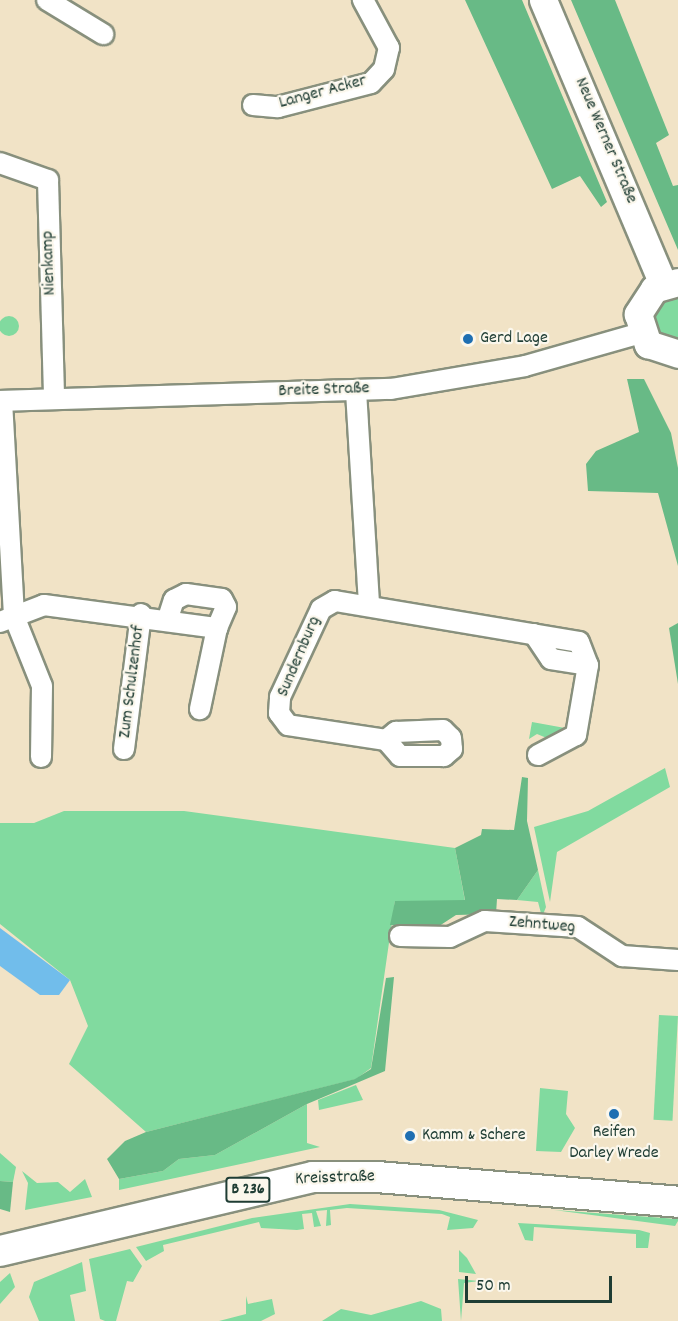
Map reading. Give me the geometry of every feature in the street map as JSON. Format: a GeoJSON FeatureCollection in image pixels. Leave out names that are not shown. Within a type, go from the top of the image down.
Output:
{"type":"FeatureCollection","features":[{"type":"Feature","properties":{"kind":"main road","name":"Neue Werner Straße"},"geometry":{"type":"LineString","coordinates":[[543,0],[670,283]]}},
{"type":"Feature","properties":{"kind":"main road"},"geometry":{"type":"LineString","coordinates":[[670,283],[641,304],[641,333],[658,351],[678,354]]}},
{"type":"Feature","properties":{"kind":"main road","name":"Kreisstraße"},"geometry":{"type":"LineString","coordinates":[[0,1251],[313,1177],[377,1177],[678,1202]]}},
{"type":"Feature","properties":{"kind":"street"},"geometry":{"type":"LineString","coordinates":[[47,0],[103,34]]}},
{"type":"Feature","properties":{"kind":"street","name":"Langer Acker"},"geometry":{"type":"LineString","coordinates":[[253,105],[278,107],[370,83],[384,69],[389,48],[363,0]]}},
{"type":"Feature","properties":{"kind":"street","name":"Nienkamp"},"geometry":{"type":"LineString","coordinates":[[0,163],[48,180],[54,397]]}},
{"type":"Feature","properties":{"kind":"street","name":"Breite Straße"},"geometry":{"type":"LineString","coordinates":[[1,401],[54,397],[356,392],[525,366],[641,333]]}},
{"type":"Feature","properties":{"kind":"street"},"geometry":{"type":"LineString","coordinates":[[356,392],[369,605]]}},
{"type":"Feature","properties":{"kind":"street"},"geometry":{"type":"LineString","coordinates":[[1,401],[12,582],[7,619],[42,686],[41,757]]}},
{"type":"Feature","properties":{"kind":"street"},"geometry":{"type":"LineString","coordinates":[[12,582],[44,605]]}},
{"type":"Feature","properties":{"kind":"street","name":"Zum Schulzenhof"},"geometry":{"type":"LineString","coordinates":[[168,618],[174,600],[186,594],[222,599],[226,607],[217,628],[200,709]]}},
{"type":"Feature","properties":{"kind":"street","name":"Sundernburg"},"geometry":{"type":"LineString","coordinates":[[386,740],[288,725],[279,713],[280,697],[321,609],[334,601],[369,605],[579,642],[588,665],[576,735],[538,755]]}},
{"type":"Feature","properties":{"kind":"street","name":"Zum Schulzenhof"},"geometry":{"type":"LineString","coordinates":[[7,619],[44,605],[141,614],[217,628]]}},
{"type":"Feature","properties":{"kind":"street","name":"Zum Schulzenhof"},"geometry":{"type":"LineString","coordinates":[[124,749],[141,614]]}},
{"type":"Feature","properties":{"kind":"street","name":"Zehntweg"},"geometry":{"type":"LineString","coordinates":[[400,936],[450,937],[484,921],[578,927],[621,956],[678,960]]}},
{"type":"Feature","properties":{"kind":"green space"},"geometry":{"type":"Polygon","coordinates":[[[465,0],[522,0],[607,202],[601,207],[580,176],[552,189],[465,0]]]}},
{"type":"Feature","properties":{"kind":"green space"},"geometry":{"type":"Polygon","coordinates":[[[571,0],[615,0],[669,135],[656,143],[673,186],[678,185],[678,250],[571,0]]]}},
{"type":"Feature","properties":{"kind":"green space"},"geometry":{"type":"Polygon","coordinates":[[[678,296],[678,341],[658,334],[653,319],[663,299],[678,296]]]}},
{"type":"Feature","properties":{"kind":"green space"},"geometry":{"type":"Polygon","coordinates":[[[9,316],[16,319],[19,326],[16,333],[9,336],[2,333],[-1,326],[2,319],[9,316]]]}},
{"type":"Feature","properties":{"kind":"green space"},"geometry":{"type":"Polygon","coordinates":[[[627,379],[644,379],[671,433],[678,468],[678,566],[658,493],[588,491],[586,464],[596,451],[639,432],[627,379]]]}},
{"type":"Feature","properties":{"kind":"green space"},"geometry":{"type":"Polygon","coordinates":[[[678,623],[678,684],[669,628],[678,623]]]}},
{"type":"Feature","properties":{"kind":"green space"},"geometry":{"type":"Polygon","coordinates":[[[532,722],[565,728],[554,741],[537,734],[529,739],[532,722]]]}},
{"type":"Feature","properties":{"kind":"green space"},"geometry":{"type":"Polygon","coordinates":[[[665,768],[670,787],[557,852],[550,902],[534,827],[588,811],[665,768]]]}},
{"type":"Feature","properties":{"kind":"green space"},"geometry":{"type":"Polygon","coordinates":[[[522,777],[528,778],[527,821],[538,870],[517,900],[497,899],[496,914],[456,915],[433,930],[390,925],[395,901],[465,900],[455,848],[481,835],[482,829],[514,830],[522,777]]]}},
{"type":"Feature","properties":{"kind":"green space"},"geometry":{"type":"Polygon","coordinates":[[[64,811],[184,811],[455,848],[465,901],[395,901],[371,1068],[356,1079],[146,1132],[69,1064],[88,1026],[70,980],[0,924],[0,823],[34,823],[64,811]]]}},
{"type":"Feature","properties":{"kind":"green space"},"geometry":{"type":"Polygon","coordinates":[[[538,870],[546,907],[542,917],[538,902],[517,900],[538,870]]]}},
{"type":"Feature","properties":{"kind":"green space"},"geometry":{"type":"Polygon","coordinates":[[[394,977],[385,1071],[307,1104],[215,1155],[179,1159],[163,1171],[119,1179],[107,1159],[125,1141],[146,1132],[355,1079],[371,1069],[386,978],[394,977]]]}},
{"type":"Feature","properties":{"kind":"green space"},"geometry":{"type":"Polygon","coordinates":[[[659,1015],[678,1016],[672,1121],[654,1120],[659,1015]]]}},
{"type":"Feature","properties":{"kind":"green space"},"geometry":{"type":"Polygon","coordinates":[[[356,1085],[363,1100],[319,1110],[318,1100],[356,1085]]]}},
{"type":"Feature","properties":{"kind":"green space"},"geometry":{"type":"Polygon","coordinates":[[[540,1088],[568,1091],[566,1114],[575,1128],[561,1152],[536,1151],[540,1088]]]}},
{"type":"Feature","properties":{"kind":"green space"},"geometry":{"type":"Polygon","coordinates":[[[307,1104],[307,1143],[320,1147],[119,1190],[119,1179],[163,1171],[179,1159],[215,1155],[307,1104]]]}},
{"type":"Feature","properties":{"kind":"green space"},"geometry":{"type":"Polygon","coordinates":[[[0,1153],[16,1167],[13,1182],[0,1181],[0,1153]]]}},
{"type":"Feature","properties":{"kind":"green space"},"geometry":{"type":"Polygon","coordinates":[[[22,1171],[37,1183],[58,1182],[70,1192],[85,1179],[92,1197],[25,1210],[28,1183],[22,1171]]]}},
{"type":"Feature","properties":{"kind":"green space"},"geometry":{"type":"Polygon","coordinates":[[[0,1181],[13,1182],[10,1212],[0,1209],[0,1181]]]}},
{"type":"Feature","properties":{"kind":"green space"},"geometry":{"type":"Polygon","coordinates":[[[350,1204],[439,1210],[478,1220],[473,1228],[447,1230],[450,1217],[442,1214],[347,1208],[330,1210],[331,1225],[326,1226],[327,1210],[316,1211],[321,1226],[314,1227],[312,1213],[302,1214],[304,1229],[261,1228],[259,1222],[163,1245],[164,1251],[146,1261],[136,1247],[252,1218],[350,1204]]]}},
{"type":"Feature","properties":{"kind":"green space"},"geometry":{"type":"Polygon","coordinates":[[[554,1210],[678,1219],[678,1221],[675,1226],[554,1210]]]}},
{"type":"Feature","properties":{"kind":"green space"},"geometry":{"type":"Polygon","coordinates":[[[518,1223],[639,1230],[650,1233],[648,1248],[636,1248],[636,1234],[534,1227],[533,1241],[525,1240],[518,1223]]]}},
{"type":"Feature","properties":{"kind":"green space"},"geometry":{"type":"Polygon","coordinates":[[[130,1249],[142,1266],[133,1282],[127,1281],[116,1321],[105,1321],[100,1319],[89,1259],[130,1249]]]}},
{"type":"Feature","properties":{"kind":"green space"},"geometry":{"type":"Polygon","coordinates":[[[459,1250],[467,1258],[476,1274],[459,1272],[459,1250]]]}},
{"type":"Feature","properties":{"kind":"green space"},"geometry":{"type":"Polygon","coordinates":[[[82,1262],[86,1291],[70,1295],[75,1321],[39,1321],[29,1297],[34,1282],[82,1262]]]}},
{"type":"Feature","properties":{"kind":"green space"},"geometry":{"type":"Polygon","coordinates":[[[10,1273],[15,1287],[0,1304],[0,1282],[10,1273]]]}},
{"type":"Feature","properties":{"kind":"green space"},"geometry":{"type":"Polygon","coordinates":[[[458,1279],[479,1281],[464,1283],[461,1321],[458,1279]]]}},
{"type":"Feature","properties":{"kind":"green space"},"geometry":{"type":"Polygon","coordinates":[[[246,1296],[248,1304],[272,1299],[275,1314],[261,1321],[219,1321],[246,1314],[246,1296]]]}},
{"type":"Feature","properties":{"kind":"green space"},"geometry":{"type":"Polygon","coordinates":[[[421,1301],[441,1309],[442,1321],[322,1321],[341,1309],[371,1315],[421,1301]]]}},
{"type":"Feature","properties":{"kind":"water"},"geometry":{"type":"Polygon","coordinates":[[[0,928],[70,980],[59,995],[40,995],[0,966],[0,928]]]}},
{"type":"Feature","properties":{"kind":"place","name":"Gerd Lage"},"geometry":{"type":"Point","coordinates":[468,339]}},
{"type":"Feature","properties":{"kind":"place","name":"Reifen Darley Wrede"},"geometry":{"type":"Point","coordinates":[614,1114]}},
{"type":"Feature","properties":{"kind":"place","name":"Kamm & Schere"},"geometry":{"type":"Point","coordinates":[410,1136]}}]}
